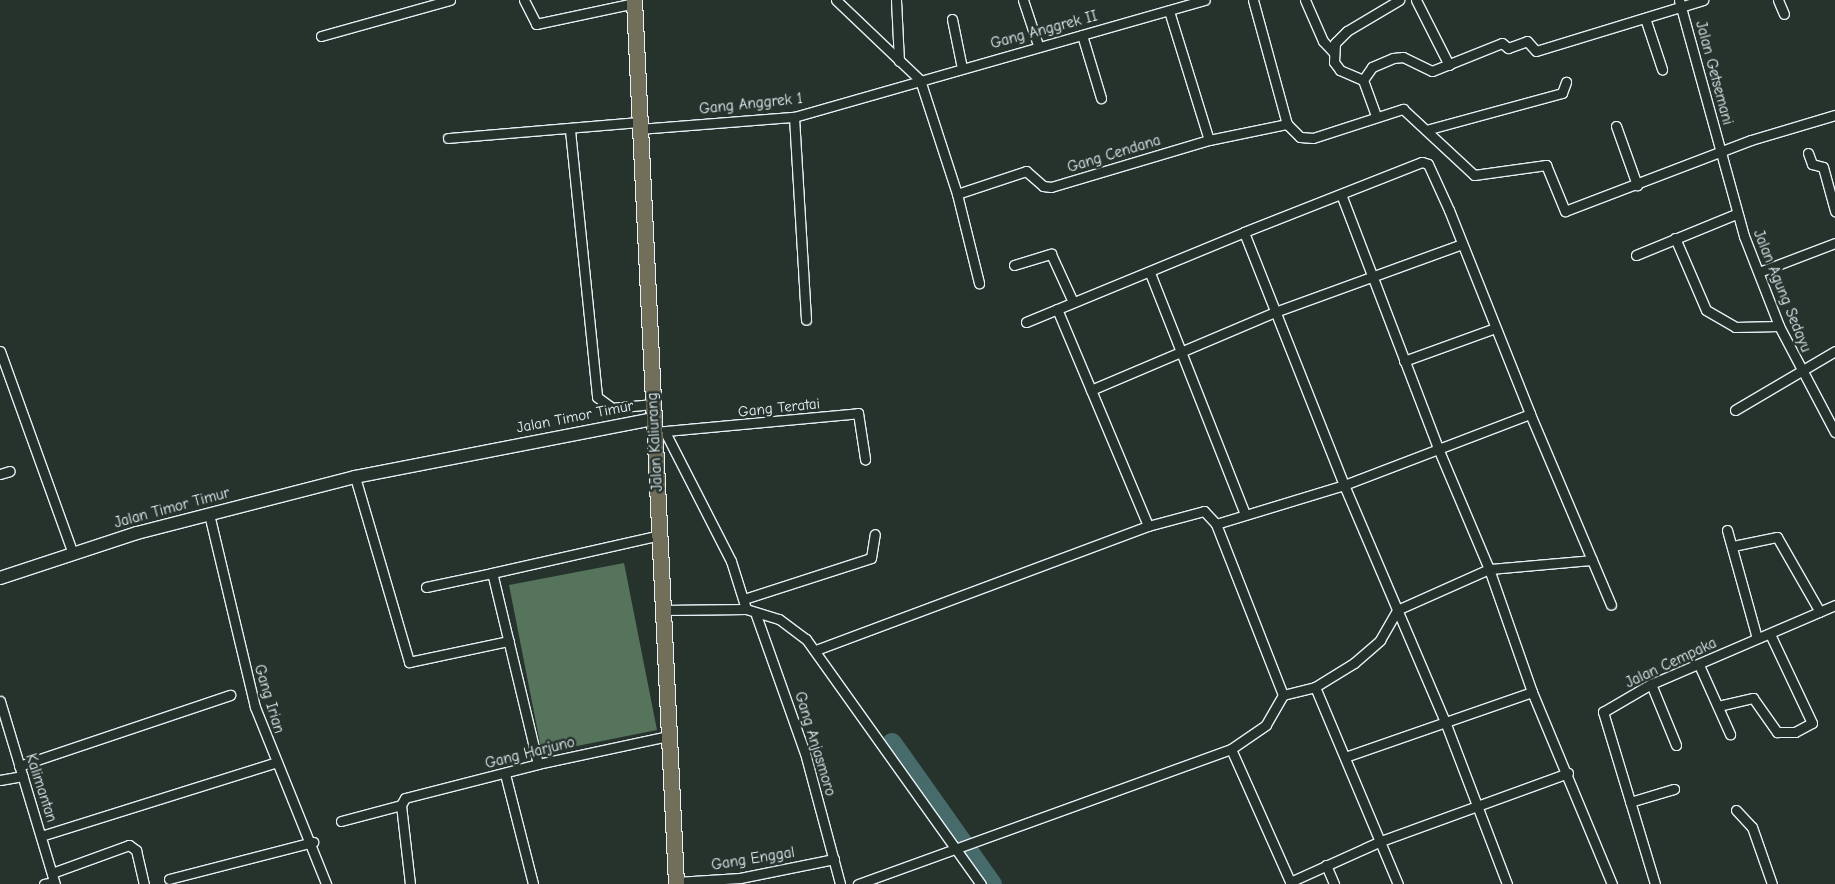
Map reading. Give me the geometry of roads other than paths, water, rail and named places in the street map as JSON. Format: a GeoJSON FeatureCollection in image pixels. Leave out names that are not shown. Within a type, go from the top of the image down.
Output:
{"type":"FeatureCollection","features":[{"type":"Feature","properties":{"kind":"main road","name":"Jalan Kaliurang"},"geometry":{"type":"LineString","coordinates":[[634,1],[657,422],[663,610],[676,883]]}},
{"type":"Feature","properties":{"kind":"street"},"geometry":{"type":"LineString","coordinates":[[321,36],[450,0]]}},
{"type":"Feature","properties":{"kind":"street"},"geometry":{"type":"LineString","coordinates":[[524,0],[536,24],[634,1]]}},
{"type":"Feature","properties":{"kind":"street"},"geometry":{"type":"LineString","coordinates":[[836,0],[920,80],[957,194],[978,282]]}},
{"type":"Feature","properties":{"kind":"street"},"geometry":{"type":"LineString","coordinates":[[896,0],[899,60]]}},
{"type":"Feature","properties":{"kind":"street"},"geometry":{"type":"LineString","coordinates":[[1023,0],[1038,45]]}},
{"type":"Feature","properties":{"kind":"street","name":"Gang Anggrek II"},"geometry":{"type":"LineString","coordinates":[[920,80],[1038,45],[1168,11],[1180,4],[1206,0]]}},
{"type":"Feature","properties":{"kind":"street"},"geometry":{"type":"LineString","coordinates":[[1253,0],[1286,124],[1306,139],[1403,109],[1474,175],[1546,165],[1563,211],[1722,153],[1835,115]]}},
{"type":"Feature","properties":{"kind":"street"},"geometry":{"type":"LineString","coordinates":[[1305,0],[1324,40],[1334,52],[1340,70],[1363,80],[1376,116]]}},
{"type":"Feature","properties":{"kind":"street"},"geometry":{"type":"LineString","coordinates":[[1334,52],[1335,43],[1346,31],[1399,0]]}},
{"type":"Feature","properties":{"kind":"street"},"geometry":{"type":"LineString","coordinates":[[1416,0],[1449,65]]}},
{"type":"Feature","properties":{"kind":"street"},"geometry":{"type":"LineString","coordinates":[[1363,80],[1372,67],[1393,58],[1403,57],[1429,71],[1449,65],[1502,43],[1508,48],[1527,41],[1536,51],[1646,21],[1681,3],[1703,0]]}},
{"type":"Feature","properties":{"kind":"street"},"geometry":{"type":"LineString","coordinates":[[1778,0],[1784,14]]}},
{"type":"Feature","properties":{"kind":"street","name":"Jalan Getsemani"},"geometry":{"type":"LineString","coordinates":[[1681,3],[1722,153]]}},
{"type":"Feature","properties":{"kind":"street"},"geometry":{"type":"LineString","coordinates":[[1168,11],[1209,140]]}},
{"type":"Feature","properties":{"kind":"street"},"geometry":{"type":"LineString","coordinates":[[952,19],[962,68]]}},
{"type":"Feature","properties":{"kind":"street"},"geometry":{"type":"LineString","coordinates":[[1646,21],[1662,68]]}},
{"type":"Feature","properties":{"kind":"street"},"geometry":{"type":"LineString","coordinates":[[1082,35],[1101,98]]}},
{"type":"Feature","properties":{"kind":"street","name":"Gang Anggrek 1"},"geometry":{"type":"LineString","coordinates":[[448,138],[794,117],[920,80]]}},
{"type":"Feature","properties":{"kind":"street"},"geometry":{"type":"LineString","coordinates":[[1426,130],[1562,93],[1566,82]]}},
{"type":"Feature","properties":{"kind":"street"},"geometry":{"type":"LineString","coordinates":[[794,117],[806,320]]}},
{"type":"Feature","properties":{"kind":"street","name":"Gang Cendana"},"geometry":{"type":"LineString","coordinates":[[957,194],[1026,171],[1043,186],[1051,187],[1209,140],[1286,124]]}},
{"type":"Feature","properties":{"kind":"street"},"geometry":{"type":"LineString","coordinates":[[1616,126],[1637,185]]}},
{"type":"Feature","properties":{"kind":"street"},"geometry":{"type":"LineString","coordinates":[[570,130],[597,397],[612,408],[657,422],[731,561],[745,604],[756,615],[779,619],[816,650],[958,848],[981,884]]}},
{"type":"Feature","properties":{"kind":"street","name":"Jalan Agung Sedayu"},"geometry":{"type":"LineString","coordinates":[[1722,153],[1736,214],[1779,326],[1801,372],[1835,432]]}},
{"type":"Feature","properties":{"kind":"street"},"geometry":{"type":"LineString","coordinates":[[1808,153],[1812,164],[1823,167],[1835,211]]}},
{"type":"Feature","properties":{"kind":"street"},"geometry":{"type":"LineString","coordinates":[[1026,322],[1415,164],[1428,164],[1530,414],[1612,605]]}},
{"type":"Feature","properties":{"kind":"street"},"geometry":{"type":"LineString","coordinates":[[1341,194],[1437,446],[1489,569],[1532,692],[1568,773],[1612,884]]}},
{"type":"Feature","properties":{"kind":"street"},"geometry":{"type":"LineString","coordinates":[[1636,255],[1736,214]]}},
{"type":"Feature","properties":{"kind":"street"},"geometry":{"type":"LineString","coordinates":[[1244,232],[1344,485],[1444,719],[1507,884]]}},
{"type":"Feature","properties":{"kind":"street"},"geometry":{"type":"LineString","coordinates":[[1675,238],[1706,310],[1735,327],[1779,326]]}},
{"type":"Feature","properties":{"kind":"street"},"geometry":{"type":"LineString","coordinates":[[1759,272],[1835,243]]}},
{"type":"Feature","properties":{"kind":"street"},"geometry":{"type":"LineString","coordinates":[[1091,390],[1184,353],[1275,312],[1462,244]]}},
{"type":"Feature","properties":{"kind":"street"},"geometry":{"type":"LineString","coordinates":[[1014,265],[1051,254],[1072,302]]}},
{"type":"Feature","properties":{"kind":"street"},"geometry":{"type":"LineString","coordinates":[[1150,273],[1184,353],[1245,514]]}},
{"type":"Feature","properties":{"kind":"street"},"geometry":{"type":"LineString","coordinates":[[1057,309],[1148,526]]}},
{"type":"Feature","properties":{"kind":"street"},"geometry":{"type":"LineString","coordinates":[[1404,362],[1495,328]]}},
{"type":"Feature","properties":{"kind":"street"},"geometry":{"type":"LineString","coordinates":[[0,351],[3,368],[73,554]]}},
{"type":"Feature","properties":{"kind":"street"},"geometry":{"type":"LineString","coordinates":[[1735,410],[1835,351]]}},
{"type":"Feature","properties":{"kind":"street","name":"Gang Teratai"},"geometry":{"type":"LineString","coordinates":[[657,422],[858,413],[865,459]]}},
{"type":"Feature","properties":{"kind":"street"},"geometry":{"type":"LineString","coordinates":[[1216,524],[1344,485],[1437,446],[1530,414]]}},
{"type":"Feature","properties":{"kind":"street","name":"Jalan Timor Timur"},"geometry":{"type":"LineString","coordinates":[[0,578],[73,554],[209,514],[356,477],[657,422]]}},
{"type":"Feature","properties":{"kind":"street"},"geometry":{"type":"LineString","coordinates":[[0,474],[10,471]]}},
{"type":"Feature","properties":{"kind":"street"},"geometry":{"type":"LineString","coordinates":[[356,477],[409,662],[509,641]]}},
{"type":"Feature","properties":{"kind":"street"},"geometry":{"type":"LineString","coordinates":[[816,650],[1195,510],[1212,515],[1283,695]]}},
{"type":"Feature","properties":{"kind":"street","name":"Gang Irian"},"geometry":{"type":"LineString","coordinates":[[209,514],[255,707],[313,842],[326,884]]}},
{"type":"Feature","properties":{"kind":"street"},"geometry":{"type":"LineString","coordinates":[[1727,530],[1757,638]]}},
{"type":"Feature","properties":{"kind":"street"},"geometry":{"type":"LineString","coordinates":[[663,610],[745,604],[871,558],[875,534]]}},
{"type":"Feature","properties":{"kind":"street"},"geometry":{"type":"LineString","coordinates":[[426,587],[660,535]]}},
{"type":"Feature","properties":{"kind":"street"},"geometry":{"type":"LineString","coordinates":[[1733,546],[1777,537],[1820,612]]}},
{"type":"Feature","properties":{"kind":"street"},"geometry":{"type":"LineString","coordinates":[[858,884],[1230,749],[1266,725],[1283,695],[1315,687],[1354,663],[1380,640],[1397,610],[1489,569],[1592,560]]}},
{"type":"Feature","properties":{"kind":"street"},"geometry":{"type":"LineString","coordinates":[[492,573],[538,764]]}},
{"type":"Feature","properties":{"kind":"street","name":"Jalan Cempaka"},"geometry":{"type":"LineString","coordinates":[[1656,884],[1602,712],[1651,684],[1700,665],[1757,638],[1835,606]]}},
{"type":"Feature","properties":{"kind":"street","name":"Gang Anjasmoro"},"geometry":{"type":"LineString","coordinates":[[756,615],[806,753],[840,884]]}},
{"type":"Feature","properties":{"kind":"street"},"geometry":{"type":"LineString","coordinates":[[1718,706],[1752,698],[1777,732],[1795,732],[1812,723],[1770,634]]}},
{"type":"Feature","properties":{"kind":"street"},"geometry":{"type":"LineString","coordinates":[[1700,665],[1730,734]]}},
{"type":"Feature","properties":{"kind":"street"},"geometry":{"type":"LineString","coordinates":[[1651,684],[1676,745]]}},
{"type":"Feature","properties":{"kind":"street"},"geometry":{"type":"LineString","coordinates":[[1315,687],[1346,756],[1398,884]]}},
{"type":"Feature","properties":{"kind":"street"},"geometry":{"type":"LineString","coordinates":[[1346,756],[1444,719],[1532,692]]}},
{"type":"Feature","properties":{"kind":"street"},"geometry":{"type":"LineString","coordinates":[[19,766],[230,695]]}},
{"type":"Feature","properties":{"kind":"street","name":"Kalimantan"},"geometry":{"type":"LineString","coordinates":[[0,701],[54,880]]}},
{"type":"Feature","properties":{"kind":"street","name":"Gang Harjuno"},"geometry":{"type":"LineString","coordinates":[[341,821],[401,804],[405,798],[505,774],[538,764],[669,736]]}},
{"type":"Feature","properties":{"kind":"street"},"geometry":{"type":"LineString","coordinates":[[1230,749],[1290,883],[1381,841],[1568,773]]}},
{"type":"Feature","properties":{"kind":"street"},"geometry":{"type":"LineString","coordinates":[[41,836],[278,762]]}},
{"type":"Feature","properties":{"kind":"street"},"geometry":{"type":"LineString","coordinates":[[505,774],[533,884]]}},
{"type":"Feature","properties":{"kind":"street"},"geometry":{"type":"LineString","coordinates":[[0,780],[23,776]]}},
{"type":"Feature","properties":{"kind":"street"},"geometry":{"type":"LineString","coordinates":[[1630,802],[1674,788]]}},
{"type":"Feature","properties":{"kind":"street"},"geometry":{"type":"LineString","coordinates":[[401,804],[410,884]]}},
{"type":"Feature","properties":{"kind":"street"},"geometry":{"type":"LineString","coordinates":[[1736,810],[1752,826],[1772,884]]}},
{"type":"Feature","properties":{"kind":"street"},"geometry":{"type":"LineString","coordinates":[[169,879],[313,842]]}},
{"type":"Feature","properties":{"kind":"street"},"geometry":{"type":"LineString","coordinates":[[44,884],[129,845],[136,850],[144,884]]}},
{"type":"Feature","properties":{"kind":"street","name":"Gang Enggal"},"geometry":{"type":"LineString","coordinates":[[676,883],[740,878],[834,859]]}},
{"type":"Feature","properties":{"kind":"street"},"geometry":{"type":"LineString","coordinates":[[1326,865],[1334,884]]}},
{"type":"Feature","properties":{"kind":"waterway"},"geometry":{"type":"LineString","coordinates":[[892,743],[992,884]]}}]}
